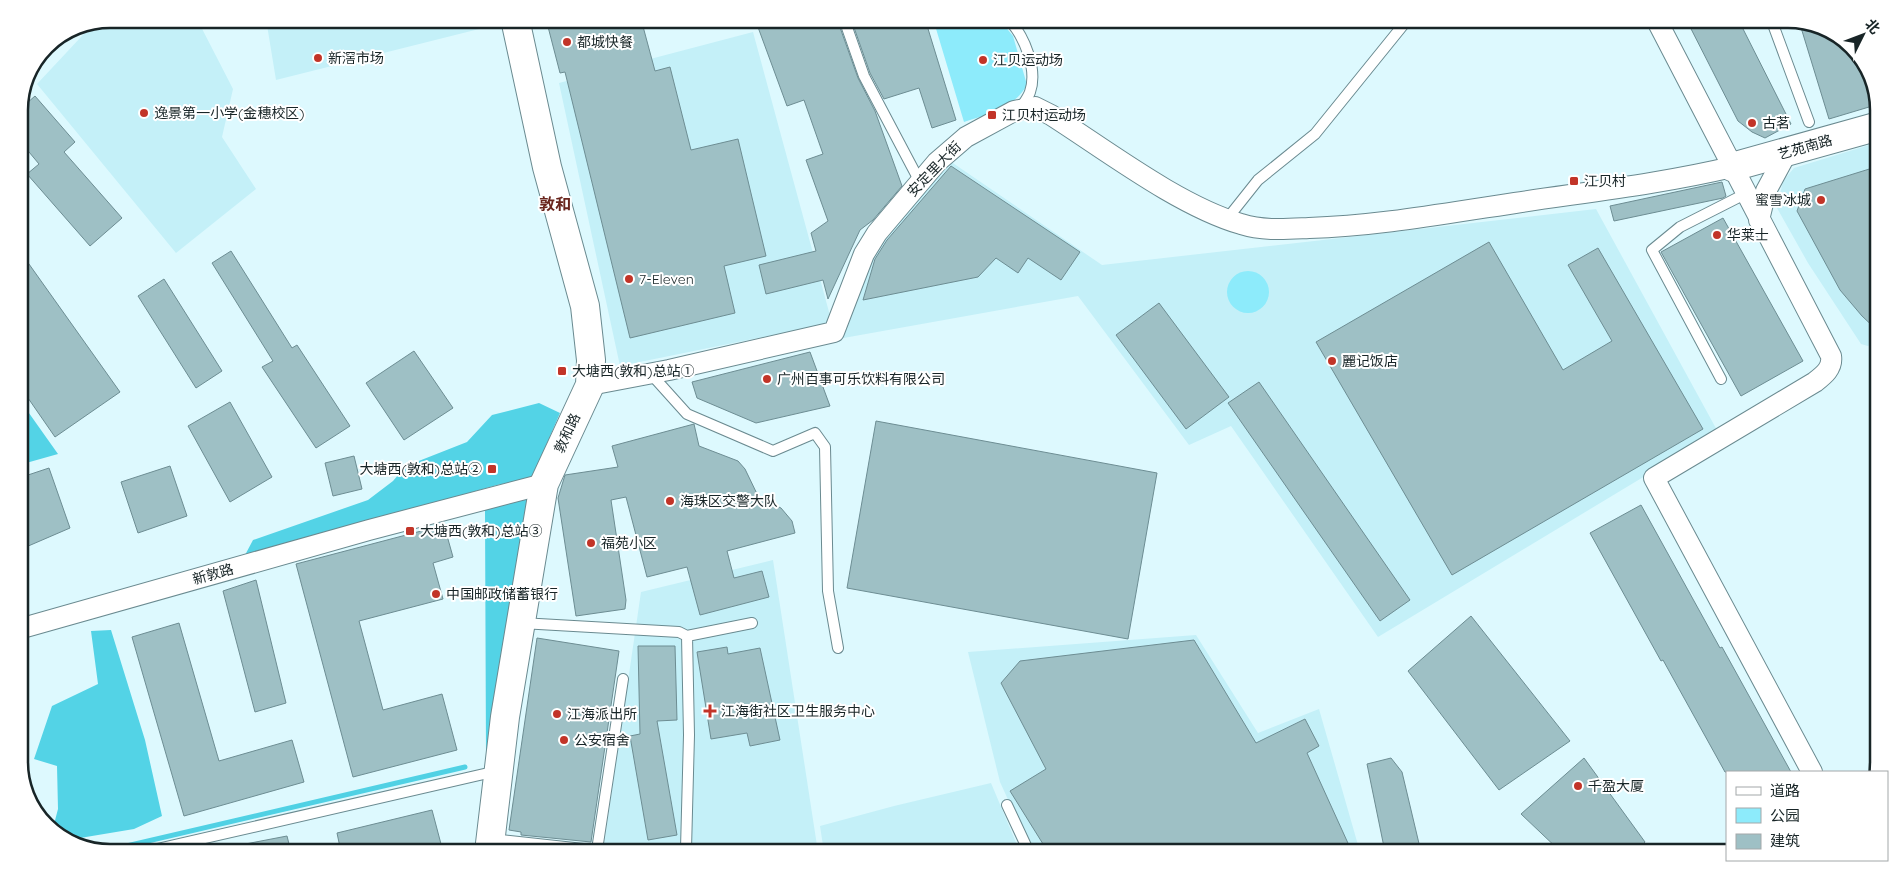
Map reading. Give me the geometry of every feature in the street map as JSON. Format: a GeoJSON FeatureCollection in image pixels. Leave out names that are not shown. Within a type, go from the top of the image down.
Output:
{"type":"FeatureCollection","features":[{"type":"Feature","properties":{"kind":"street","name":"敦和路"},"geometry":{"type":"LineString","coordinates":[[490,844],[498,771],[520,623],[544,484],[590,385],[591,360],[586,306],[547,167],[517,28]]}},
{"type":"Feature","properties":{"kind":"street"},"geometry":{"type":"LineString","coordinates":[[1661,28],[1831,356],[1832,362],[1829,369],[1815,382],[1654,478],[1811,771]]}},
{"type":"Feature","properties":{"kind":"street"},"geometry":{"type":"LineString","coordinates":[[1020,109],[1035,107],[1051,115],[1164,187],[1227,219],[1242,225],[1277,229],[1330,228],[1380,223],[1672,179],[1732,167]]}},
{"type":"Feature","properties":{"kind":"street","name":"安定里大街"},"geometry":{"type":"LineString","coordinates":[[651,374],[834,332],[864,254],[877,233],[937,162],[966,137],[1020,109]]}},
{"type":"Feature","properties":{"kind":"street","name":"艺苑南路"},"geometry":{"type":"LineString","coordinates":[[1732,167],[1870,129]]}},
{"type":"Feature","properties":{"kind":"street"},"geometry":{"type":"LineString","coordinates":[[1759,220],[1766,191],[1787,152]]}},
{"type":"Feature","properties":{"kind":"street"},"geometry":{"type":"LineString","coordinates":[[590,385],[651,374]]}},
{"type":"Feature","properties":{"kind":"street","name":"新敦路"},"geometry":{"type":"LineString","coordinates":[[28,627],[406,520],[544,484]]}},
{"type":"Feature","properties":{"kind":"lane"},"geometry":{"type":"LineString","coordinates":[[847,28],[864,76],[920,182]]}},
{"type":"Feature","properties":{"kind":"lane"},"geometry":{"type":"LineString","coordinates":[[1014,28],[1027,47],[1030,64],[1030,91],[1020,109]]}},
{"type":"Feature","properties":{"kind":"lane"},"geometry":{"type":"LineString","coordinates":[[1227,219],[1258,180],[1316,134],[1401,28]]}},
{"type":"Feature","properties":{"kind":"lane"},"geometry":{"type":"LineString","coordinates":[[1774,28],[1809,122]]}},
{"type":"Feature","properties":{"kind":"lane"},"geometry":{"type":"LineString","coordinates":[[1721,379],[1652,250],[1680,227],[1746,194]]}},
{"type":"Feature","properties":{"kind":"lane"},"geometry":{"type":"LineString","coordinates":[[651,374],[687,414],[773,451],[815,433],[825,447],[828,591],[838,648]]}},
{"type":"Feature","properties":{"kind":"lane"},"geometry":{"type":"LineString","coordinates":[[520,623],[679,632],[688,636],[752,623]]}},
{"type":"Feature","properties":{"kind":"lane"},"geometry":{"type":"LineString","coordinates":[[686,844],[689,736],[688,636]]}},
{"type":"Feature","properties":{"kind":"lane"},"geometry":{"type":"LineString","coordinates":[[594,844],[623,679]]}},
{"type":"Feature","properties":{"kind":"lane"},"geometry":{"type":"LineString","coordinates":[[196,844],[498,771]]}},
{"type":"Feature","properties":{"kind":"lane"},"geometry":{"type":"LineString","coordinates":[[1007,805],[1025,844]]}},
{"type":"Feature","properties":{"kind":"shaded area","name":"逸景第一小学(金穗校区)"},"geometry":{"type":"Polygon","coordinates":[[[109,28],[202,28],[233,89],[222,137],[256,189],[176,253],[37,84],[87,31],[109,28]]]}},
{"type":"Feature","properties":{"kind":"shaded area","name":"新滘市场"},"geometry":{"type":"Polygon","coordinates":[[[267,28],[483,28],[276,80],[267,28]]]}},
{"type":"Feature","properties":{"kind":"shaded area"},"geometry":{"type":"Polygon","coordinates":[[[753,32],[832,323],[620,366],[559,83],[753,32]]]}},
{"type":"Feature","properties":{"kind":"shaded area"},"geometry":{"type":"Polygon","coordinates":[[[1870,145],[1870,345],[1868,346],[1861,344],[1808,263],[1777,208],[1783,181],[1794,168],[1870,145]]]}},
{"type":"Feature","properties":{"kind":"shaded area"},"geometry":{"type":"Polygon","coordinates":[[[944,157],[1102,265],[1596,209],[1718,432],[1378,637],[1231,426],[1189,445],[1078,296],[838,339],[876,239],[944,157]]]}},
{"type":"Feature","properties":{"kind":"shaded area"},"geometry":{"type":"Polygon","coordinates":[[[539,403],[560,413],[542,455],[537,477],[497,485],[244,557],[253,540],[368,500],[393,481],[406,466],[467,442],[492,415],[539,403]]]}},
{"type":"Feature","properties":{"kind":"shaded area"},"geometry":{"type":"Polygon","coordinates":[[[28,412],[58,454],[28,462],[28,412]]]}},
{"type":"Feature","properties":{"kind":"shaded area"},"geometry":{"type":"Polygon","coordinates":[[[525,495],[533,502],[500,721],[486,757],[485,510],[525,495]]]}},
{"type":"Feature","properties":{"kind":"shaded area","name":"江海街社区卫生服务中心"},"geometry":{"type":"Polygon","coordinates":[[[773,560],[817,844],[604,844],[641,592],[773,560]]]}},
{"type":"Feature","properties":{"kind":"shaded area"},"geometry":{"type":"Polygon","coordinates":[[[111,630],[145,740],[162,816],[134,829],[81,838],[68,833],[54,823],[58,809],[57,766],[34,759],[52,706],[98,684],[91,631],[111,630]]]}},
{"type":"Feature","properties":{"kind":"shaded area"},"geometry":{"type":"Polygon","coordinates":[[[1196,635],[1258,733],[1319,709],[1358,844],[1028,844],[1000,782],[968,652],[1196,635]]]}},
{"type":"Feature","properties":{"kind":"shaded area"},"geometry":{"type":"Polygon","coordinates":[[[991,783],[1017,844],[823,844],[820,826],[991,783]]]}},
{"type":"Feature","properties":{"kind":"green space","name":"江贝运动场"},"geometry":{"type":"Polygon","coordinates":[[[936,28],[1006,28],[1013,36],[1027,85],[1015,100],[1000,110],[964,122],[936,28]]]}},
{"type":"Feature","properties":{"kind":"green space"},"geometry":{"type":"Polygon","coordinates":[[[1248,271],[1263,277],[1269,292],[1263,307],[1248,313],[1233,307],[1227,292],[1233,277],[1248,271]]]}},
{"type":"Feature","properties":{"kind":"building"},"geometry":{"type":"Polygon","coordinates":[[[548,28],[643,28],[655,71],[670,67],[691,150],[738,139],[766,256],[724,266],[735,313],[630,338],[565,72],[560,73],[548,28]]]}},
{"type":"Feature","properties":{"kind":"building"},"geometry":{"type":"Polygon","coordinates":[[[758,28],[840,28],[858,78],[875,111],[902,186],[873,220],[860,230],[828,299],[823,280],[766,294],[759,265],[816,251],[811,233],[828,221],[806,160],[823,154],[804,100],[787,106],[758,28]]]}},
{"type":"Feature","properties":{"kind":"building"},"geometry":{"type":"Polygon","coordinates":[[[854,28],[928,28],[956,120],[932,128],[919,88],[884,99],[870,73],[854,28]]]}},
{"type":"Feature","properties":{"kind":"building"},"geometry":{"type":"Polygon","coordinates":[[[1691,28],[1743,28],[1791,124],[1765,138],[1752,132],[1738,121],[1691,28]]]}},
{"type":"Feature","properties":{"kind":"building"},"geometry":{"type":"Polygon","coordinates":[[[1801,29],[1820,34],[1838,43],[1838,60],[1855,60],[1860,68],[1869,93],[1870,107],[1829,119],[1801,29]]]}},
{"type":"Feature","properties":{"kind":"building"},"geometry":{"type":"Polygon","coordinates":[[[35,96],[75,142],[64,152],[122,218],[90,246],[28,175],[39,164],[28,151],[28,102],[35,96]]]}},
{"type":"Feature","properties":{"kind":"building"},"geometry":{"type":"Polygon","coordinates":[[[951,166],[1080,252],[1061,280],[1028,258],[1018,273],[996,258],[978,277],[863,300],[875,259],[887,240],[951,166]]]}},
{"type":"Feature","properties":{"kind":"building"},"geometry":{"type":"Polygon","coordinates":[[[1870,169],[1870,324],[1840,290],[1797,211],[1805,189],[1870,169]]]}},
{"type":"Feature","properties":{"kind":"building"},"geometry":{"type":"Polygon","coordinates":[[[1722,182],[1726,196],[1723,198],[1614,221],[1610,206],[1722,182]]]}},
{"type":"Feature","properties":{"kind":"building"},"geometry":{"type":"Polygon","coordinates":[[[1723,218],[1803,361],[1741,396],[1661,252],[1723,218]]]}},
{"type":"Feature","properties":{"kind":"building"},"geometry":{"type":"Polygon","coordinates":[[[1489,242],[1563,370],[1612,341],[1568,265],[1598,248],[1703,429],[1452,575],[1316,342],[1489,242]]]}},
{"type":"Feature","properties":{"kind":"building"},"geometry":{"type":"Polygon","coordinates":[[[231,251],[292,348],[297,345],[350,426],[316,448],[262,367],[273,361],[212,263],[231,251]]]}},
{"type":"Feature","properties":{"kind":"building"},"geometry":{"type":"Polygon","coordinates":[[[28,263],[120,392],[55,437],[28,398],[28,263]]]}},
{"type":"Feature","properties":{"kind":"building"},"geometry":{"type":"Polygon","coordinates":[[[164,279],[222,371],[196,388],[138,296],[164,279]]]}},
{"type":"Feature","properties":{"kind":"building"},"geometry":{"type":"Polygon","coordinates":[[[1159,303],[1229,397],[1186,429],[1116,335],[1159,303]]]}},
{"type":"Feature","properties":{"kind":"building"},"geometry":{"type":"Polygon","coordinates":[[[414,351],[453,408],[404,440],[366,383],[414,351]]]}},
{"type":"Feature","properties":{"kind":"building"},"geometry":{"type":"Polygon","coordinates":[[[810,352],[830,406],[756,423],[697,398],[692,382],[810,352]]]}},
{"type":"Feature","properties":{"kind":"building"},"geometry":{"type":"Polygon","coordinates":[[[1259,382],[1410,600],[1380,621],[1228,403],[1259,382]]]}},
{"type":"Feature","properties":{"kind":"building"},"geometry":{"type":"Polygon","coordinates":[[[230,402],[272,477],[230,502],[188,426],[230,402]]]}},
{"type":"Feature","properties":{"kind":"building"},"geometry":{"type":"Polygon","coordinates":[[[876,421],[1157,473],[1128,639],[847,588],[876,421]]]}},
{"type":"Feature","properties":{"kind":"building"},"geometry":{"type":"Polygon","coordinates":[[[694,424],[699,446],[738,461],[745,469],[759,498],[781,508],[792,521],[795,533],[727,551],[734,578],[762,571],[769,597],[700,615],[687,567],[647,577],[626,497],[611,500],[626,600],[625,609],[576,616],[558,498],[565,475],[618,467],[612,446],[694,424]]]}},
{"type":"Feature","properties":{"kind":"building"},"geometry":{"type":"Polygon","coordinates":[[[354,456],[362,489],[333,496],[325,463],[354,456]]]}},
{"type":"Feature","properties":{"kind":"building"},"geometry":{"type":"Polygon","coordinates":[[[170,466],[187,516],[138,533],[121,482],[170,466]]]}},
{"type":"Feature","properties":{"kind":"building"},"geometry":{"type":"Polygon","coordinates":[[[49,468],[70,528],[28,546],[28,475],[49,468]]]}},
{"type":"Feature","properties":{"kind":"building"},"geometry":{"type":"Polygon","coordinates":[[[1641,505],[1790,771],[1725,772],[1590,533],[1641,505]]]}},
{"type":"Feature","properties":{"kind":"building"},"geometry":{"type":"Polygon","coordinates":[[[444,525],[453,557],[433,563],[443,599],[359,621],[383,710],[442,694],[457,750],[353,777],[296,564],[444,525]]]}},
{"type":"Feature","properties":{"kind":"building"},"geometry":{"type":"Polygon","coordinates":[[[256,580],[286,703],[255,712],[223,591],[256,580]]]}},
{"type":"Feature","properties":{"kind":"building"},"geometry":{"type":"Polygon","coordinates":[[[1471,616],[1570,741],[1499,790],[1408,671],[1471,616]]]}},
{"type":"Feature","properties":{"kind":"building"},"geometry":{"type":"Polygon","coordinates":[[[179,623],[219,761],[292,740],[304,782],[184,816],[132,637],[179,623]]]}},
{"type":"Feature","properties":{"kind":"building","name":"公安宿舍"},"geometry":{"type":"Polygon","coordinates":[[[537,638],[619,651],[591,842],[521,835],[521,832],[509,830],[537,638]]]}},
{"type":"Feature","properties":{"kind":"building"},"geometry":{"type":"Polygon","coordinates":[[[1194,640],[1256,743],[1305,719],[1319,746],[1307,753],[1348,844],[1043,844],[1010,791],[1046,769],[1001,683],[1020,661],[1194,640]]]}},
{"type":"Feature","properties":{"kind":"building"},"geometry":{"type":"Polygon","coordinates":[[[638,646],[675,646],[677,720],[657,721],[677,835],[648,840],[630,736],[640,734],[638,646]]]}},
{"type":"Feature","properties":{"kind":"building"},"geometry":{"type":"Polygon","coordinates":[[[727,647],[728,654],[760,648],[780,740],[750,746],[747,733],[711,739],[697,652],[727,647]]]}},
{"type":"Feature","properties":{"kind":"building"},"geometry":{"type":"Polygon","coordinates":[[[1391,758],[1402,772],[1419,844],[1383,844],[1367,764],[1391,758]]]}},
{"type":"Feature","properties":{"kind":"building","name":"千盈大厦"},"geometry":{"type":"Polygon","coordinates":[[[1584,758],[1645,842],[1643,844],[1553,844],[1521,814],[1584,758]]]}},
{"type":"Feature","properties":{"kind":"building"},"geometry":{"type":"Polygon","coordinates":[[[432,810],[441,844],[339,844],[337,833],[432,810]]]}},
{"type":"Feature","properties":{"kind":"building"},"geometry":{"type":"Polygon","coordinates":[[[287,836],[289,844],[245,844],[287,836]]]}},
{"type":"Feature","properties":{"kind":"waterway"},"geometry":{"type":"LineString","coordinates":[[135,844],[465,767]]}},
{"type":"Feature","properties":{"kind":"place","name":"都城快餐"},"geometry":{"type":"Point","coordinates":[567,42]}},
{"type":"Feature","properties":{"kind":"place","name":"新滘市场"},"geometry":{"type":"Point","coordinates":[318,58]}},
{"type":"Feature","properties":{"kind":"place","name":"江贝运动场"},"geometry":{"type":"Point","coordinates":[983,60]}},
{"type":"Feature","properties":{"kind":"place","name":"逸景第一小学(金穗校区)"},"geometry":{"type":"Point","coordinates":[144,113]}},
{"type":"Feature","properties":{"kind":"place","name":"江贝村运动场"},"geometry":{"type":"Point","coordinates":[992,115]}},
{"type":"Feature","properties":{"kind":"place","name":"古茗"},"geometry":{"type":"Point","coordinates":[1752,123]}},
{"type":"Feature","properties":{"kind":"place","name":"江贝村"},"geometry":{"type":"Point","coordinates":[1574,181]}},
{"type":"Feature","properties":{"kind":"place","name":"蜜雪冰城"},"geometry":{"type":"Point","coordinates":[1821,200]}},
{"type":"Feature","properties":{"kind":"place","name":"华莱士"},"geometry":{"type":"Point","coordinates":[1717,235]}},
{"type":"Feature","properties":{"kind":"place","name":"7-Eleven"},"geometry":{"type":"Point","coordinates":[629,279]}},
{"type":"Feature","properties":{"kind":"place","name":"麗记饭店"},"geometry":{"type":"Point","coordinates":[1332,361]}},
{"type":"Feature","properties":{"kind":"place","name":"大塘西(敦和)总站①"},"geometry":{"type":"Point","coordinates":[562,371]}},
{"type":"Feature","properties":{"kind":"place","name":"广州百事可乐饮料有限公司"},"geometry":{"type":"Point","coordinates":[767,379]}},
{"type":"Feature","properties":{"kind":"place","name":"大塘西(敦和)总站②"},"geometry":{"type":"Point","coordinates":[492,469]}},
{"type":"Feature","properties":{"kind":"place","name":"海珠区交警大队"},"geometry":{"type":"Point","coordinates":[670,501]}},
{"type":"Feature","properties":{"kind":"place","name":"大塘西(敦和)总站③"},"geometry":{"type":"Point","coordinates":[410,531]}},
{"type":"Feature","properties":{"kind":"place","name":"福苑小区"},"geometry":{"type":"Point","coordinates":[591,543]}},
{"type":"Feature","properties":{"kind":"place","name":"中国邮政储蓄银行"},"geometry":{"type":"Point","coordinates":[436,594]}},
{"type":"Feature","properties":{"kind":"place","name":"江海街社区卫生服务中心"},"geometry":{"type":"Point","coordinates":[710,711]}},
{"type":"Feature","properties":{"kind":"place","name":"江海派出所"},"geometry":{"type":"Point","coordinates":[557,714]}},
{"type":"Feature","properties":{"kind":"place","name":"公安宿舍"},"geometry":{"type":"Point","coordinates":[564,740]}},
{"type":"Feature","properties":{"kind":"place","name":"千盈大厦"},"geometry":{"type":"Point","coordinates":[1578,786]}},
{"type":"Feature","properties":{"kind":"district","name":"敦和"},"geometry":{"type":"Point","coordinates":[555,204]}}]}
